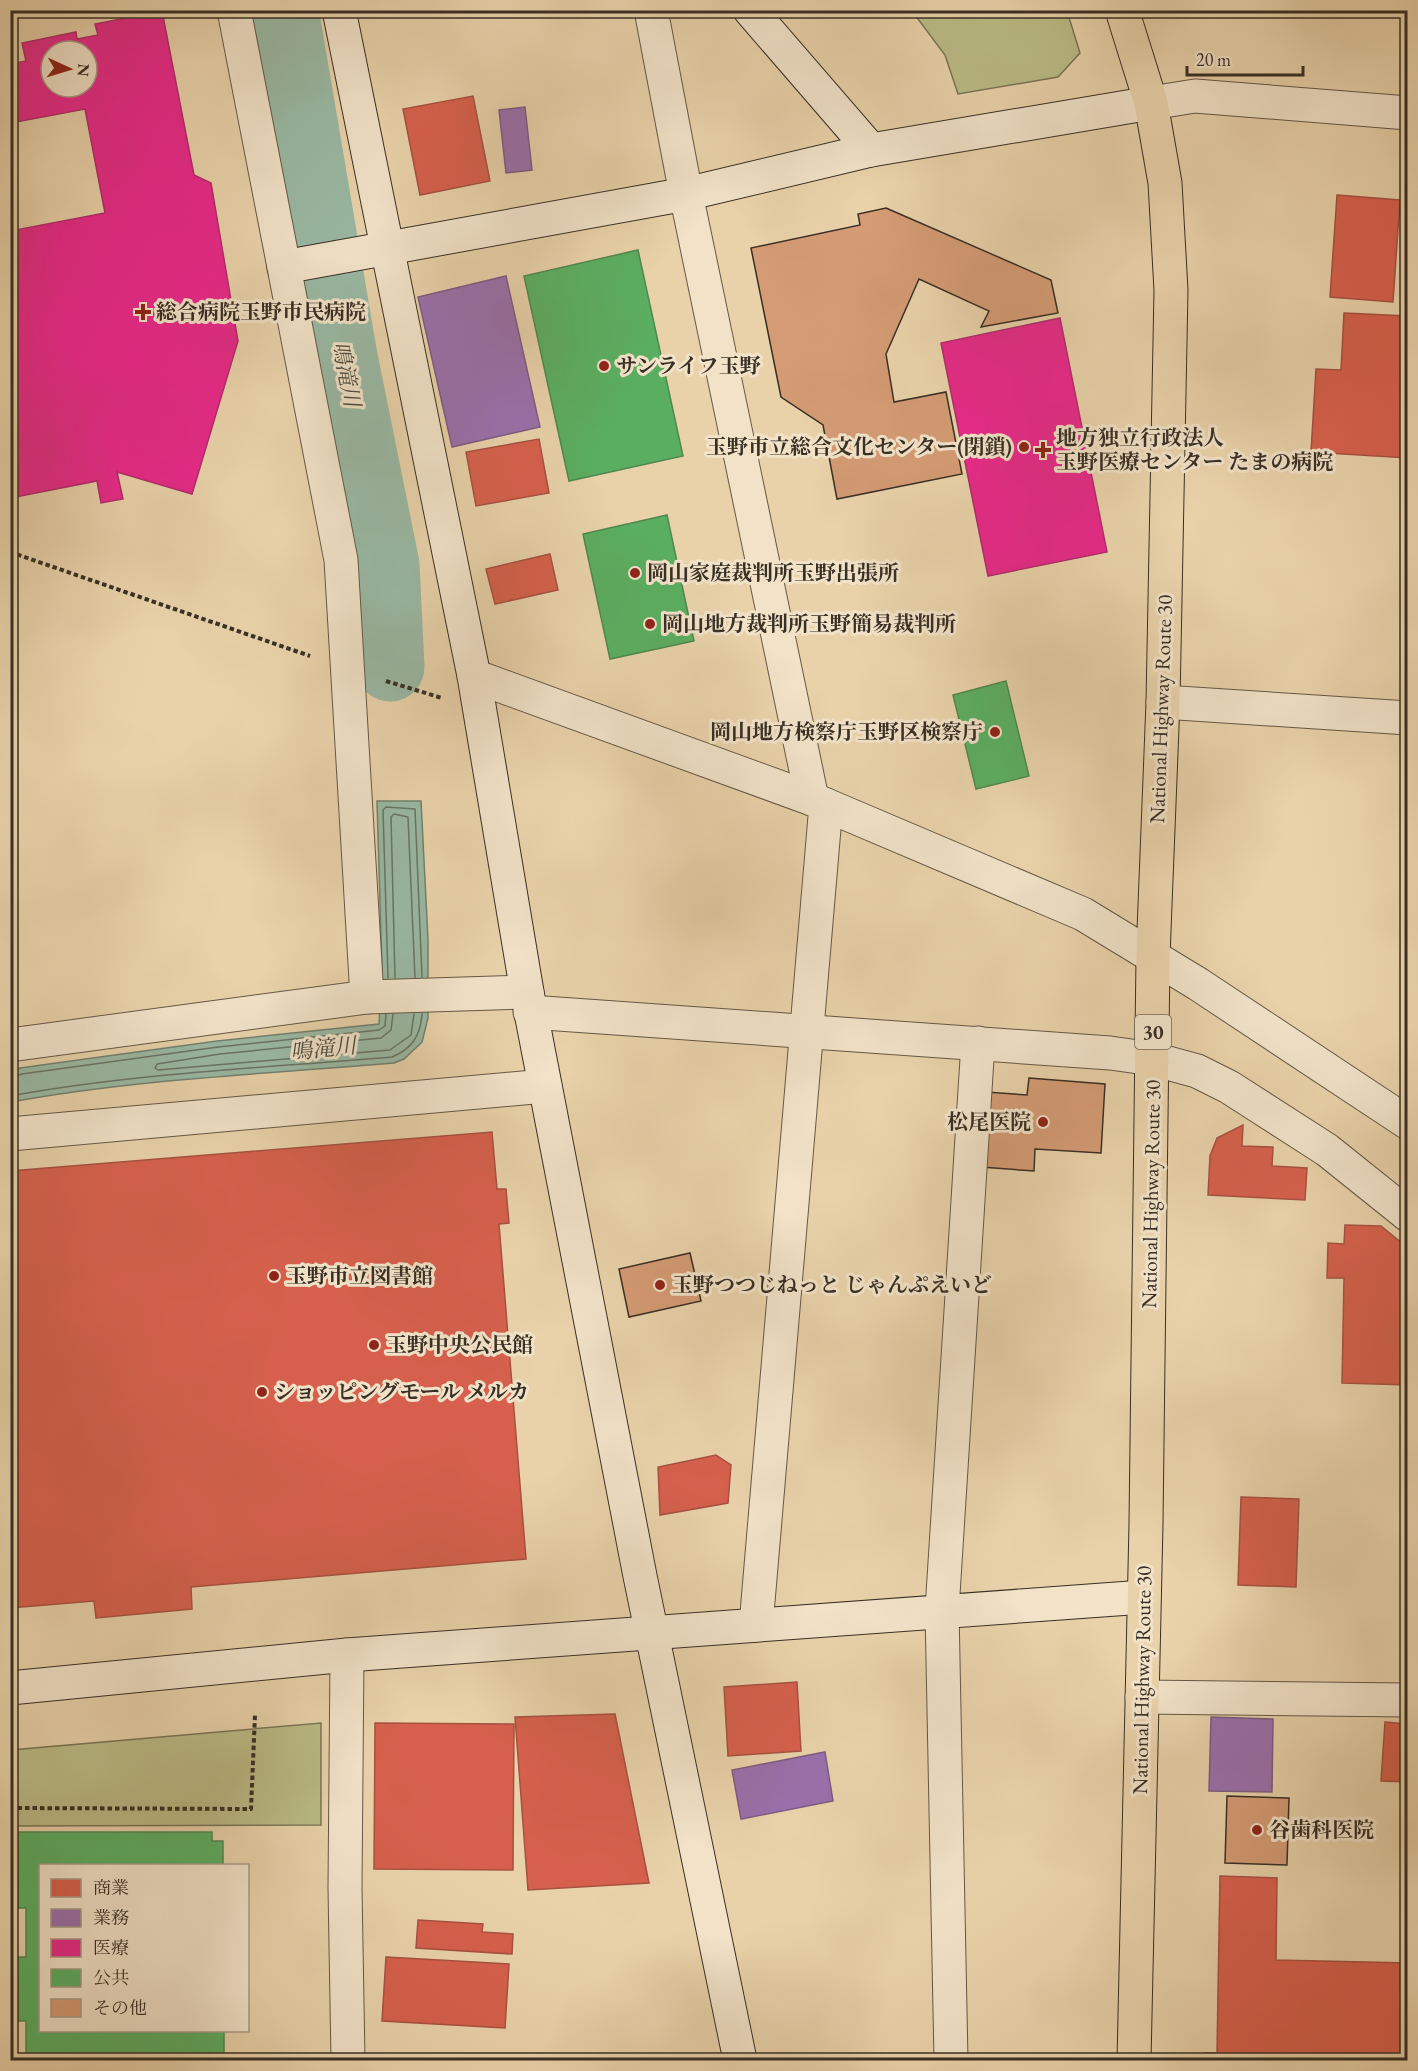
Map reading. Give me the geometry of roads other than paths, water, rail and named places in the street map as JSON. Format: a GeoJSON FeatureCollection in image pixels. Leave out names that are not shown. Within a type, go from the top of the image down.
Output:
{"type":"FeatureCollection","features":[{"type":"Feature","properties":{"kind":"highway","name":"National Highway Route 30"},"geometry":{"type":"LineString","coordinates":[[1122,10],[1151,103],[1165,183],[1171,290],[1163,702],[1153,956],[1144,1597],[1134,2061]]}},
{"type":"Feature","properties":{"kind":"street"},"geometry":{"type":"LineString","coordinates":[[234,10],[298,264],[341,560],[373,997]]}},
{"type":"Feature","properties":{"kind":"street"},"geometry":{"type":"LineString","coordinates":[[339,10],[474,676],[528,1002],[652,1632],[740,2061]]}},
{"type":"Feature","properties":{"kind":"street"},"geometry":{"type":"LineString","coordinates":[[651,10],[686,194],[819,802],[806,1031],[756,1625]]}},
{"type":"Feature","properties":{"kind":"street"},"geometry":{"type":"LineString","coordinates":[[750,10],[871,150]]}},
{"type":"Feature","properties":{"kind":"street"},"geometry":{"type":"LineString","coordinates":[[298,264],[686,194],[871,150],[1195,96],[1407,113]]}},
{"type":"Feature","properties":{"kind":"street"},"geometry":{"type":"LineString","coordinates":[[474,676],[819,802],[1083,914],[1153,956],[1407,1123]]}},
{"type":"Feature","properties":{"kind":"street"},"geometry":{"type":"LineString","coordinates":[[1163,702],[1407,718]]}},
{"type":"Feature","properties":{"kind":"street"},"geometry":{"type":"LineString","coordinates":[[10,1045],[373,997],[431,995],[528,1002],[806,1031],[1110,1053],[1152,1059],[1197,1071],[1229,1087],[1327,1150],[1407,1215]]}},
{"type":"Feature","properties":{"kind":"street"},"geometry":{"type":"LineString","coordinates":[[951,2061],[942,1610],[978,1043]]}},
{"type":"Feature","properties":{"kind":"street"},"geometry":{"type":"LineString","coordinates":[[10,1134],[545,1086]]}},
{"type":"Feature","properties":{"kind":"street"},"geometry":{"type":"LineString","coordinates":[[10,1688],[347,1655],[1144,1597]]}},
{"type":"Feature","properties":{"kind":"street"},"geometry":{"type":"LineString","coordinates":[[347,1655],[345,1888],[348,2061]]}},
{"type":"Feature","properties":{"kind":"street"},"geometry":{"type":"LineString","coordinates":[[1142,1697],[1407,1700]]}},
{"type":"Feature","properties":{"kind":"water"},"geometry":{"type":"Polygon","coordinates":[[[377,801],[421,801],[428,940],[428,1018],[422,1042],[404,1059],[394,1063],[153,1082],[11,1102],[11,1073],[20,1068],[217,1041],[379,1024],[382,969],[377,801]]]}},
{"type":"Feature","properties":{"kind":"waterway","name":"鳴滝川"},"geometry":{"type":"LineString","coordinates":[[284,10],[343,357],[385,565],[390,667]]}},
{"type":"Feature","properties":{"kind":"place","name":"総合病院玉野市民病院"},"geometry":{"type":"Point","coordinates":[143,312]}},
{"type":"Feature","properties":{"kind":"place","name":"サンライフ玉野"},"geometry":{"type":"Point","coordinates":[604,366]}},
{"type":"Feature","properties":{"kind":"place","name":"玉野市立総合文化センター(閉鎖)"},"geometry":{"type":"Point","coordinates":[1024,447]}},
{"type":"Feature","properties":{"kind":"place","name":"地方独立行政法人 玉野医療センター たまの病院"},"geometry":{"type":"Point","coordinates":[1043,450]}},
{"type":"Feature","properties":{"kind":"place","name":"岡山家庭裁判所玉野出張所"},"geometry":{"type":"Point","coordinates":[635,573]}},
{"type":"Feature","properties":{"kind":"place","name":"岡山地方裁判所玉野簡易裁判所"},"geometry":{"type":"Point","coordinates":[650,624]}},
{"type":"Feature","properties":{"kind":"place","name":"岡山地方検察庁玉野区検察庁"},"geometry":{"type":"Point","coordinates":[995,732]}},
{"type":"Feature","properties":{"kind":"place","name":"松尾医院"},"geometry":{"type":"Point","coordinates":[1043,1122]}},
{"type":"Feature","properties":{"kind":"place","name":"玉野市立図書館"},"geometry":{"type":"Point","coordinates":[274,1276]}},
{"type":"Feature","properties":{"kind":"place","name":"玉野つつじねっと じゃんぷえいど"},"geometry":{"type":"Point","coordinates":[660,1285]}},
{"type":"Feature","properties":{"kind":"place","name":"玉野中央公民館"},"geometry":{"type":"Point","coordinates":[374,1345]}},
{"type":"Feature","properties":{"kind":"place","name":"ショッピングモール メルカ"},"geometry":{"type":"Point","coordinates":[262,1392]}},
{"type":"Feature","properties":{"kind":"place","name":"谷歯科医院"},"geometry":{"type":"Point","coordinates":[1257,1830]}}]}
